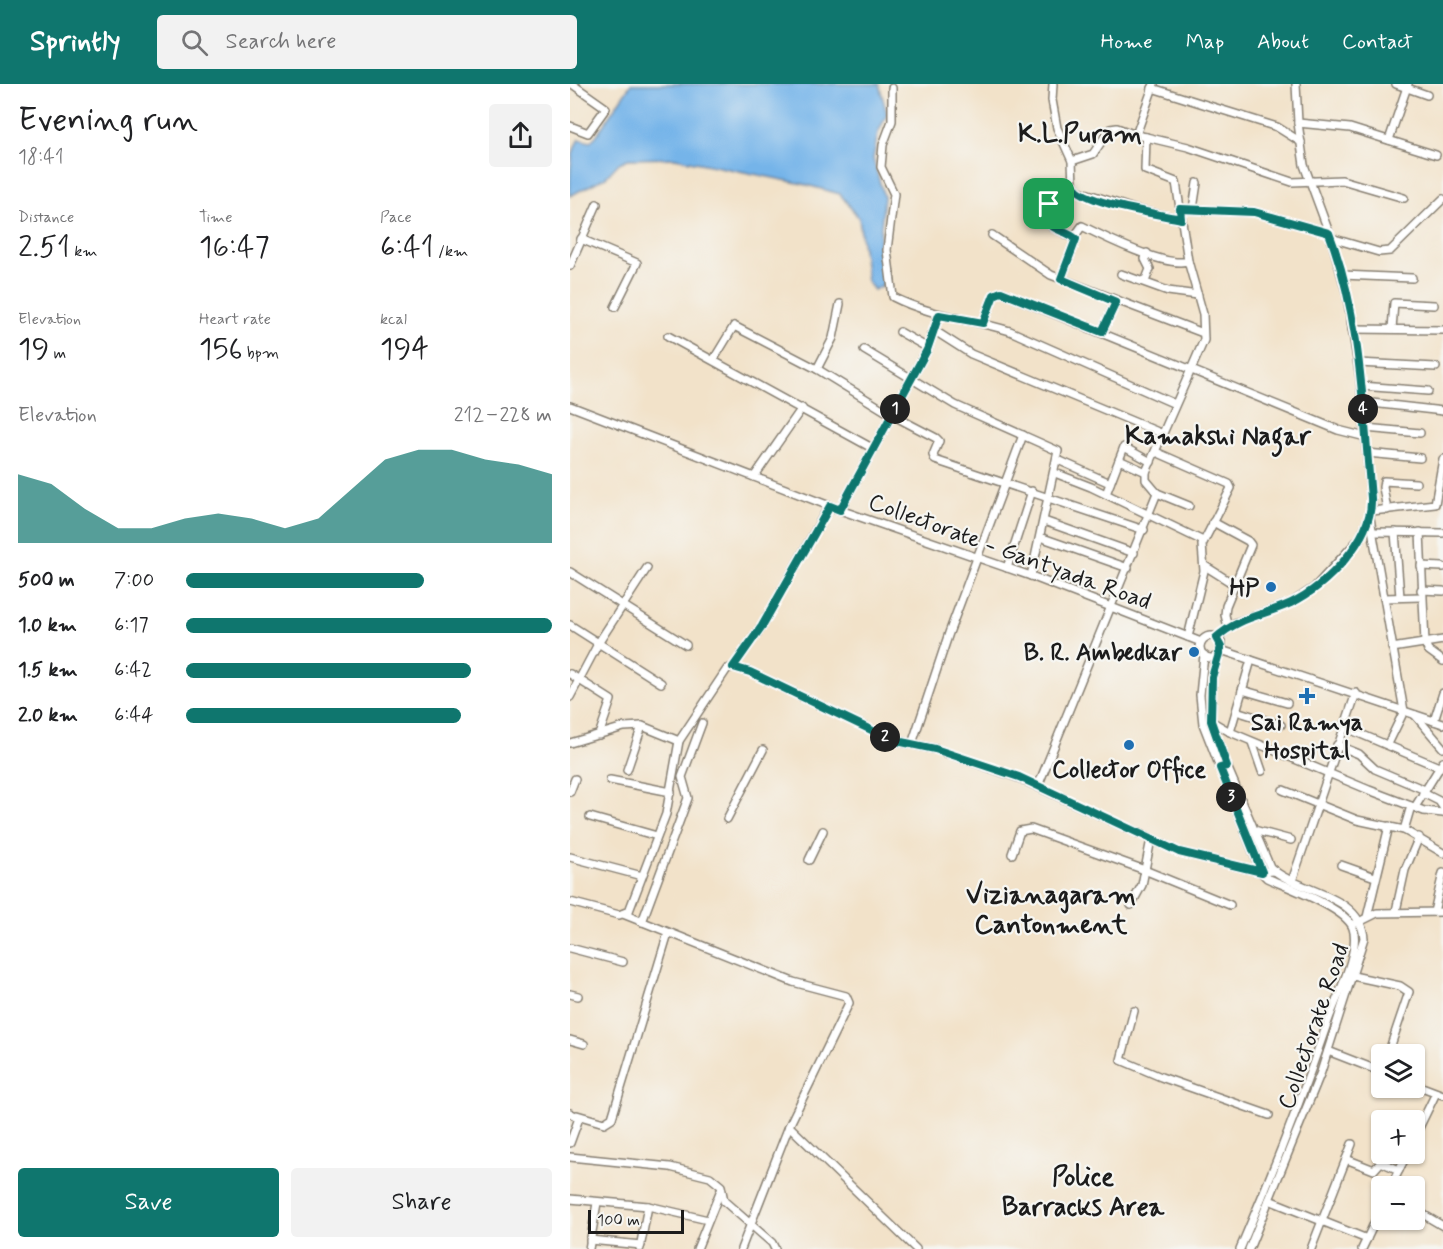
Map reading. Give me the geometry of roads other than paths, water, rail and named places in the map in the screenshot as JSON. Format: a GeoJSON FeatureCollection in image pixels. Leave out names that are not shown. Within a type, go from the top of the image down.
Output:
{"type":"FeatureCollection","features":[{"type":"Feature","properties":{"kind":"street"},"geometry":{"type":"LineString","coordinates":[[570,126],[588,133],[606,108],[572,84]]}},
{"type":"Feature","properties":{"kind":"street"},"geometry":{"type":"LineString","coordinates":[[1053,84],[1052,100],[1057,128],[1072,161],[1073,185],[1076,190],[1093,197],[1181,219]]}},
{"type":"Feature","properties":{"kind":"street"},"geometry":{"type":"LineString","coordinates":[[1296,84],[1301,142],[1311,183],[1342,275],[1358,363],[1371,512],[1404,711],[1388,744]]}},
{"type":"Feature","properties":{"kind":"street"},"geometry":{"type":"LineString","coordinates":[[1396,84],[1408,86],[1427,95]]}},
{"type":"Feature","properties":{"kind":"street"},"geometry":{"type":"LineString","coordinates":[[1136,135],[1153,86],[1277,127],[1301,142]]}},
{"type":"Feature","properties":{"kind":"street"},"geometry":{"type":"LineString","coordinates":[[1389,140],[1408,86]]}},
{"type":"Feature","properties":{"kind":"street"},"geometry":{"type":"LineString","coordinates":[[892,88],[892,122],[883,145],[881,167],[894,194],[887,250],[893,296],[939,315],[983,323],[1036,342],[1174,404]]}},
{"type":"Feature","properties":{"kind":"street"},"geometry":{"type":"LineString","coordinates":[[1298,123],[1337,126],[1436,155]]}},
{"type":"Feature","properties":{"kind":"street"},"geometry":{"type":"LineString","coordinates":[[1072,161],[1093,154],[1110,129],[1118,128],[1136,135],[1188,147],[1292,182],[1341,180],[1404,198]]}},
{"type":"Feature","properties":{"kind":"street"},"geometry":{"type":"LineString","coordinates":[[1146,137],[1145,171],[1175,180],[1188,261],[1203,314],[1203,344],[1193,369],[1174,404],[1146,472],[1146,480],[1157,493],[1189,506]]}},
{"type":"Feature","properties":{"kind":"street"},"geometry":{"type":"LineString","coordinates":[[1193,209],[1197,183]]}},
{"type":"Feature","properties":{"kind":"street"},"geometry":{"type":"LineString","coordinates":[[1061,279],[1076,241],[1074,237],[1051,226],[1047,212],[1049,204],[1073,185]]}},
{"type":"Feature","properties":{"kind":"street"},"geometry":{"type":"LineString","coordinates":[[1180,209],[1254,212],[1379,252],[1390,251],[1443,199]]}},
{"type":"Feature","properties":{"kind":"street"},"geometry":{"type":"LineString","coordinates":[[570,266],[597,204]]}},
{"type":"Feature","properties":{"kind":"street"},"geometry":{"type":"LineString","coordinates":[[1074,237],[1082,226],[1177,263],[1188,261]]}},
{"type":"Feature","properties":{"kind":"street"},"geometry":{"type":"LineString","coordinates":[[992,235],[1019,256],[1061,279],[1116,302],[1203,333]]}},
{"type":"Feature","properties":{"kind":"street"},"geometry":{"type":"LineString","coordinates":[[581,239],[637,263],[615,307]]}},
{"type":"Feature","properties":{"kind":"street"},"geometry":{"type":"LineString","coordinates":[[1142,281],[1146,279],[1150,269],[1145,259],[1147,253]]}},
{"type":"Feature","properties":{"kind":"street"},"geometry":{"type":"LineString","coordinates":[[1121,274],[1168,291],[1198,295]]}},
{"type":"Feature","properties":{"kind":"street"},"geometry":{"type":"LineString","coordinates":[[1342,275],[1412,278]]}},
{"type":"Feature","properties":{"kind":"street"},"geometry":{"type":"LineString","coordinates":[[983,323],[994,295],[1001,292],[1338,430],[1366,437]]}},
{"type":"Feature","properties":{"kind":"street"},"geometry":{"type":"LineString","coordinates":[[1102,332],[1116,302]]}},
{"type":"Feature","properties":{"kind":"street"},"geometry":{"type":"LineString","coordinates":[[1392,329],[1394,303],[1434,305]]}},
{"type":"Feature","properties":{"kind":"street"},"geometry":{"type":"LineString","coordinates":[[817,369],[833,338],[840,304]]}},
{"type":"Feature","properties":{"kind":"street"},"geometry":{"type":"LineString","coordinates":[[840,510],[928,348],[939,315]]}},
{"type":"Feature","properties":{"kind":"street"},"geometry":{"type":"LineString","coordinates":[[714,359],[734,326],[817,369],[892,415],[938,439],[933,456],[935,460],[1144,530]]}},
{"type":"Feature","properties":{"kind":"street"},"geometry":{"type":"LineString","coordinates":[[1352,329],[1443,330]]}},
{"type":"Feature","properties":{"kind":"street"},"geometry":{"type":"LineString","coordinates":[[900,332],[928,348]]}},
{"type":"Feature","properties":{"kind":"street"},"geometry":{"type":"LineString","coordinates":[[935,332],[971,354],[1163,434]]}},
{"type":"Feature","properties":{"kind":"street"},"geometry":{"type":"LineString","coordinates":[[668,336],[714,359],[872,448]]}},
{"type":"Feature","properties":{"kind":"street"},"geometry":{"type":"LineString","coordinates":[[864,350],[964,409],[1055,448],[1059,453],[1031,576]]}},
{"type":"Feature","properties":{"kind":"street"},"geometry":{"type":"LineString","coordinates":[[1358,363],[1436,367]]}},
{"type":"Feature","properties":{"kind":"street"},"geometry":{"type":"LineString","coordinates":[[1361,386],[1428,391]]}},
{"type":"Feature","properties":{"kind":"street"},"geometry":{"type":"LineString","coordinates":[[1363,402],[1443,411]]}},
{"type":"Feature","properties":{"kind":"street","name":"Collectorate - Gantyada Road"},"geometry":{"type":"LineString","coordinates":[[570,406],[840,510],[1031,576],[1201,642]]}},
{"type":"Feature","properties":{"kind":"street"},"geometry":{"type":"LineString","coordinates":[[754,477],[802,408]]}},
{"type":"Feature","properties":{"kind":"street"},"geometry":{"type":"LineString","coordinates":[[1365,428],[1420,433]]}},
{"type":"Feature","properties":{"kind":"street"},"geometry":{"type":"LineString","coordinates":[[912,744],[977,557],[1007,484],[1023,435]]}},
{"type":"Feature","properties":{"kind":"street"},"geometry":{"type":"LineString","coordinates":[[1106,494],[1123,448],[1127,447],[1151,462]]}},
{"type":"Feature","properties":{"kind":"street"},"geometry":{"type":"LineString","coordinates":[[1156,452],[1231,486],[1231,490],[1203,541],[1205,566],[1188,637]]}},
{"type":"Feature","properties":{"kind":"street"},"geometry":{"type":"LineString","coordinates":[[1367,453],[1420,458]]}},
{"type":"Feature","properties":{"kind":"street"},"geometry":{"type":"LineString","coordinates":[[1371,512],[1435,504],[1443,459]]}},
{"type":"Feature","properties":{"kind":"street"},"geometry":{"type":"LineString","coordinates":[[1058,460],[1110,483]]}},
{"type":"Feature","properties":{"kind":"street"},"geometry":{"type":"LineString","coordinates":[[1119,460],[1146,472]]}},
{"type":"Feature","properties":{"kind":"street"},"geometry":{"type":"LineString","coordinates":[[1055,473],[1150,514],[1203,541]]}},
{"type":"Feature","properties":{"kind":"street"},"geometry":{"type":"LineString","coordinates":[[1387,510],[1384,481],[1416,483]]}},
{"type":"Feature","properties":{"kind":"street"},"geometry":{"type":"LineString","coordinates":[[1006,568],[1032,491]]}},
{"type":"Feature","properties":{"kind":"street"},"geometry":{"type":"LineString","coordinates":[[1038,786],[1109,607],[1144,530],[1157,493]]}},
{"type":"Feature","properties":{"kind":"street"},"geometry":{"type":"LineString","coordinates":[[623,914],[629,911],[666,814],[679,741],[728,669],[733,667],[762,626],[830,506]]}},
{"type":"Feature","properties":{"kind":"street"},"geometry":{"type":"LineString","coordinates":[[1216,638],[1228,627],[1291,603],[1314,588],[1345,557],[1360,538],[1371,512]]}},
{"type":"Feature","properties":{"kind":"street"},"geometry":{"type":"LineString","coordinates":[[1044,521],[1134,553]]}},
{"type":"Feature","properties":{"kind":"street"},"geometry":{"type":"LineString","coordinates":[[1213,522],[1250,543],[1250,549],[1225,610],[1228,627]]}},
{"type":"Feature","properties":{"kind":"street"},"geometry":{"type":"LineString","coordinates":[[1374,532],[1443,533]]}},
{"type":"Feature","properties":{"kind":"street"},"geometry":{"type":"LineString","coordinates":[[1395,532],[1400,597]]}},
{"type":"Feature","properties":{"kind":"street"},"geometry":{"type":"LineString","coordinates":[[1420,532],[1425,643],[1428,650],[1443,661]]}},
{"type":"Feature","properties":{"kind":"street"},"geometry":{"type":"LineString","coordinates":[[1040,537],[1128,567]]}},
{"type":"Feature","properties":{"kind":"street"},"geometry":{"type":"LineString","coordinates":[[1205,566],[1235,585]]}},
{"type":"Feature","properties":{"kind":"street"},"geometry":{"type":"LineString","coordinates":[[1421,566],[1443,567]]}},
{"type":"Feature","properties":{"kind":"street"},"geometry":{"type":"LineString","coordinates":[[570,696],[599,642],[647,568]]}},
{"type":"Feature","properties":{"kind":"street"},"geometry":{"type":"LineString","coordinates":[[570,572],[686,645]]}},
{"type":"Feature","properties":{"kind":"street"},"geometry":{"type":"LineString","coordinates":[[1384,598],[1443,591]]}},
{"type":"Feature","properties":{"kind":"street"},"geometry":{"type":"LineString","coordinates":[[570,625],[661,682]]}},
{"type":"Feature","properties":{"kind":"street"},"geometry":{"type":"LineString","coordinates":[[1262,872],[1224,767],[1211,721],[1212,677],[1221,643],[1216,638],[1206,637],[1201,642],[1200,649],[1204,655],[1201,678],[1203,724],[1224,767],[1254,830],[1270,867],[1275,871]]}},
{"type":"Feature","properties":{"kind":"street"},"geometry":{"type":"LineString","coordinates":[[1392,648],[1443,640]]}},
{"type":"Feature","properties":{"kind":"street"},"geometry":{"type":"LineString","coordinates":[[1204,655],[1219,653],[1251,660],[1356,693],[1443,724]]}},
{"type":"Feature","properties":{"kind":"street"},"geometry":{"type":"LineString","coordinates":[[1230,732],[1251,660]]}},
{"type":"Feature","properties":{"kind":"street"},"geometry":{"type":"LineString","coordinates":[[733,667],[750,672],[868,731],[892,740],[964,758],[1038,786],[1179,852],[1262,872],[1275,871]]}},
{"type":"Feature","properties":{"kind":"street"},"geometry":{"type":"LineString","coordinates":[[570,674],[611,701],[599,735]]}},
{"type":"Feature","properties":{"kind":"street"},"geometry":{"type":"LineString","coordinates":[[1201,678],[1212,677]]}},
{"type":"Feature","properties":{"kind":"street"},"geometry":{"type":"LineString","coordinates":[[1242,690],[1287,703]]}},
{"type":"Feature","properties":{"kind":"street"},"geometry":{"type":"LineString","coordinates":[[1292,881],[1356,693]]}},
{"type":"Feature","properties":{"kind":"street"},"geometry":{"type":"LineString","coordinates":[[1434,721],[1443,693]]}},
{"type":"Feature","properties":{"kind":"street"},"geometry":{"type":"LineString","coordinates":[[1236,711],[1281,724]]}},
{"type":"Feature","properties":{"kind":"street"},"geometry":{"type":"LineString","coordinates":[[1415,715],[1443,748]]}},
{"type":"Feature","properties":{"kind":"street"},"geometry":{"type":"LineString","coordinates":[[1211,721],[1252,742],[1327,773],[1413,806],[1443,813]]}},
{"type":"Feature","properties":{"kind":"street"},"geometry":{"type":"LineString","coordinates":[[642,922],[688,798],[682,777],[702,723]]}},
{"type":"Feature","properties":{"kind":"street"},"geometry":{"type":"LineString","coordinates":[[570,743],[624,727],[642,726],[679,741]]}},
{"type":"Feature","properties":{"kind":"street"},"geometry":{"type":"LineString","coordinates":[[627,770],[642,726]]}},
{"type":"Feature","properties":{"kind":"street"},"geometry":{"type":"LineString","coordinates":[[1344,727],[1441,765],[1413,806],[1404,830]]}},
{"type":"Feature","properties":{"kind":"street"},"geometry":{"type":"LineString","coordinates":[[1252,742],[1262,771]]}},
{"type":"Feature","properties":{"kind":"street"},"geometry":{"type":"LineString","coordinates":[[1337,745],[1359,754],[1376,769],[1424,792],[1439,801],[1443,807]]}},
{"type":"Feature","properties":{"kind":"street"},"geometry":{"type":"LineString","coordinates":[[727,819],[763,750]]}},
{"type":"Feature","properties":{"kind":"street"},"geometry":{"type":"LineString","coordinates":[[570,792],[575,779]]}},
{"type":"Feature","properties":{"kind":"street"},"geometry":{"type":"LineString","coordinates":[[610,780],[671,792]]}},
{"type":"Feature","properties":{"kind":"street"},"geometry":{"type":"LineString","coordinates":[[1283,790],[1357,820],[1404,830],[1443,853]]}},
{"type":"Feature","properties":{"kind":"street"},"geometry":{"type":"LineString","coordinates":[[590,817],[657,836]]}},
{"type":"Feature","properties":{"kind":"street"},"geometry":{"type":"LineString","coordinates":[[1367,917],[1389,826]]}},
{"type":"Feature","properties":{"kind":"street"},"geometry":{"type":"LineString","coordinates":[[1012,854],[1019,833],[1026,828],[1145,870],[1230,905]]}},
{"type":"Feature","properties":{"kind":"street"},"geometry":{"type":"LineString","coordinates":[[1254,830],[1291,840]]}},
{"type":"Feature","properties":{"kind":"street"},"geometry":{"type":"LineString","coordinates":[[809,860],[823,831]]}},
{"type":"Feature","properties":{"kind":"street"},"geometry":{"type":"LineString","coordinates":[[1396,911],[1406,870],[1419,837]]}},
{"type":"Feature","properties":{"kind":"street"},"geometry":{"type":"LineString","coordinates":[[1131,905],[1139,893],[1150,839]]}},
{"type":"Feature","properties":{"kind":"street"},"geometry":{"type":"LineString","coordinates":[[570,857],[642,876]]}},
{"type":"Feature","properties":{"kind":"street"},"geometry":{"type":"LineString","coordinates":[[1341,865],[1375,877]]}},
{"type":"Feature","properties":{"kind":"street","name":"Collectorate Road"},"geometry":{"type":"LineString","coordinates":[[1248,1249],[1328,1051],[1364,938],[1360,921],[1342,904],[1275,871]]}},
{"type":"Feature","properties":{"kind":"street","name":"Collectorate Road"},"geometry":{"type":"LineString","coordinates":[[1240,1249],[1284,1142],[1346,974],[1354,939],[1352,926],[1332,908],[1267,879],[1262,872]]}},
{"type":"Feature","properties":{"kind":"street"},"geometry":{"type":"LineString","coordinates":[[1434,912],[1443,873]]}},
{"type":"Feature","properties":{"kind":"street"},"geometry":{"type":"LineString","coordinates":[[570,902],[623,914],[793,982],[846,996],[848,1000],[849,1007],[789,1126],[741,1249]]}},
{"type":"Feature","properties":{"kind":"street"},"geometry":{"type":"LineString","coordinates":[[1352,926],[1377,912],[1443,912]]}},
{"type":"Feature","properties":{"kind":"street"},"geometry":{"type":"LineString","coordinates":[[574,1114],[604,1123],[612,1118],[668,933]]}},
{"type":"Feature","properties":{"kind":"street"},"geometry":{"type":"LineString","coordinates":[[570,948],[623,962]]}},
{"type":"Feature","properties":{"kind":"street"},"geometry":{"type":"LineString","coordinates":[[1353,976],[1400,986],[1408,992],[1391,1044]]}},
{"type":"Feature","properties":{"kind":"street"},"geometry":{"type":"LineString","coordinates":[[570,994],[578,996]]}},
{"type":"Feature","properties":{"kind":"street"},"geometry":{"type":"LineString","coordinates":[[1134,1011],[1120,1060],[1269,1115]]}},
{"type":"Feature","properties":{"kind":"street"},"geometry":{"type":"LineString","coordinates":[[570,1040],[584,1044]]}},
{"type":"Feature","properties":{"kind":"street"},"geometry":{"type":"LineString","coordinates":[[1328,1051],[1371,1068]]}},
{"type":"Feature","properties":{"kind":"street"},"geometry":{"type":"LineString","coordinates":[[1425,1088],[1439,1094],[1425,1119]]}},
{"type":"Feature","properties":{"kind":"street"},"geometry":{"type":"LineString","coordinates":[[570,1143],[578,1121],[574,1114]]}},
{"type":"Feature","properties":{"kind":"street"},"geometry":{"type":"LineString","coordinates":[[789,1126],[916,1249]]}},
{"type":"Feature","properties":{"kind":"street"},"geometry":{"type":"LineString","coordinates":[[1311,1249],[1352,1144]]}},
{"type":"Feature","properties":{"kind":"street"},"geometry":{"type":"LineString","coordinates":[[570,1156],[670,1167],[717,1180],[721,1186],[720,1192],[697,1249]]}},
{"type":"Feature","properties":{"kind":"street"},"geometry":{"type":"LineString","coordinates":[[1346,1159],[1374,1170],[1379,1164]]}},
{"type":"Feature","properties":{"kind":"street"},"geometry":{"type":"LineString","coordinates":[[1386,1164],[1399,1170]]}},
{"type":"Feature","properties":{"kind":"street"},"geometry":{"type":"LineString","coordinates":[[1396,1176],[1402,1164]]}},
{"type":"Feature","properties":{"kind":"street"},"geometry":{"type":"LineString","coordinates":[[720,1192],[724,1201],[772,1242],[775,1249]]}},
{"type":"Feature","properties":{"kind":"street"},"geometry":{"type":"LineString","coordinates":[[570,1199],[676,1210],[708,1220]]}},
{"type":"Feature","properties":{"kind":"street"},"geometry":{"type":"LineString","coordinates":[[1269,1200],[1367,1239]]}},
{"type":"Feature","properties":{"kind":"street"},"geometry":{"type":"LineString","coordinates":[[589,1249],[597,1203]]}},
{"type":"Feature","properties":{"kind":"street"},"geometry":{"type":"LineString","coordinates":[[590,1240],[641,1247],[648,1206]]}},
{"type":"Feature","properties":{"kind":"street"},"geometry":{"type":"LineString","coordinates":[[1425,1215],[1443,1226]]}},
{"type":"Feature","properties":{"kind":"street"},"geometry":{"type":"LineString","coordinates":[[1362,1249],[1371,1230]]}},
{"type":"Feature","properties":{"kind":"water"},"geometry":{"type":"Polygon","coordinates":[[[631,84],[879,84],[887,114],[878,133],[873,159],[884,197],[879,248],[884,279],[882,286],[874,290],[867,281],[859,218],[840,194],[803,184],[675,158],[628,159],[619,163],[606,177],[570,196],[571,166],[576,144],[579,139],[590,142],[596,136],[631,84]]]}},
{"type":"Feature","properties":{"kind":"place","name":"HP"},"geometry":{"type":"Point","coordinates":[1271,587]}},
{"type":"Feature","properties":{"kind":"place","name":"B. R. Ambedkar"},"geometry":{"type":"Point","coordinates":[1194,652]}},
{"type":"Feature","properties":{"kind":"place","name":"Sai Ramya Hospital"},"geometry":{"type":"Point","coordinates":[1307,696]}},
{"type":"Feature","properties":{"kind":"place","name":"Collector Office"},"geometry":{"type":"Point","coordinates":[1129,745]}},
{"type":"Feature","properties":{"kind":"district","name":"K.L.Puram"},"geometry":{"type":"Point","coordinates":[1080,133]}},
{"type":"Feature","properties":{"kind":"district","name":"Kamakshi Nagar"},"geometry":{"type":"Point","coordinates":[1218,435]}},
{"type":"Feature","properties":{"kind":"district","name":"Vizianagaram Cantonment"},"geometry":{"type":"Point","coordinates":[1051,909]}},
{"type":"Feature","properties":{"kind":"district","name":"Police Barracks Area"},"geometry":{"type":"Point","coordinates":[1083,1191]}}]}
